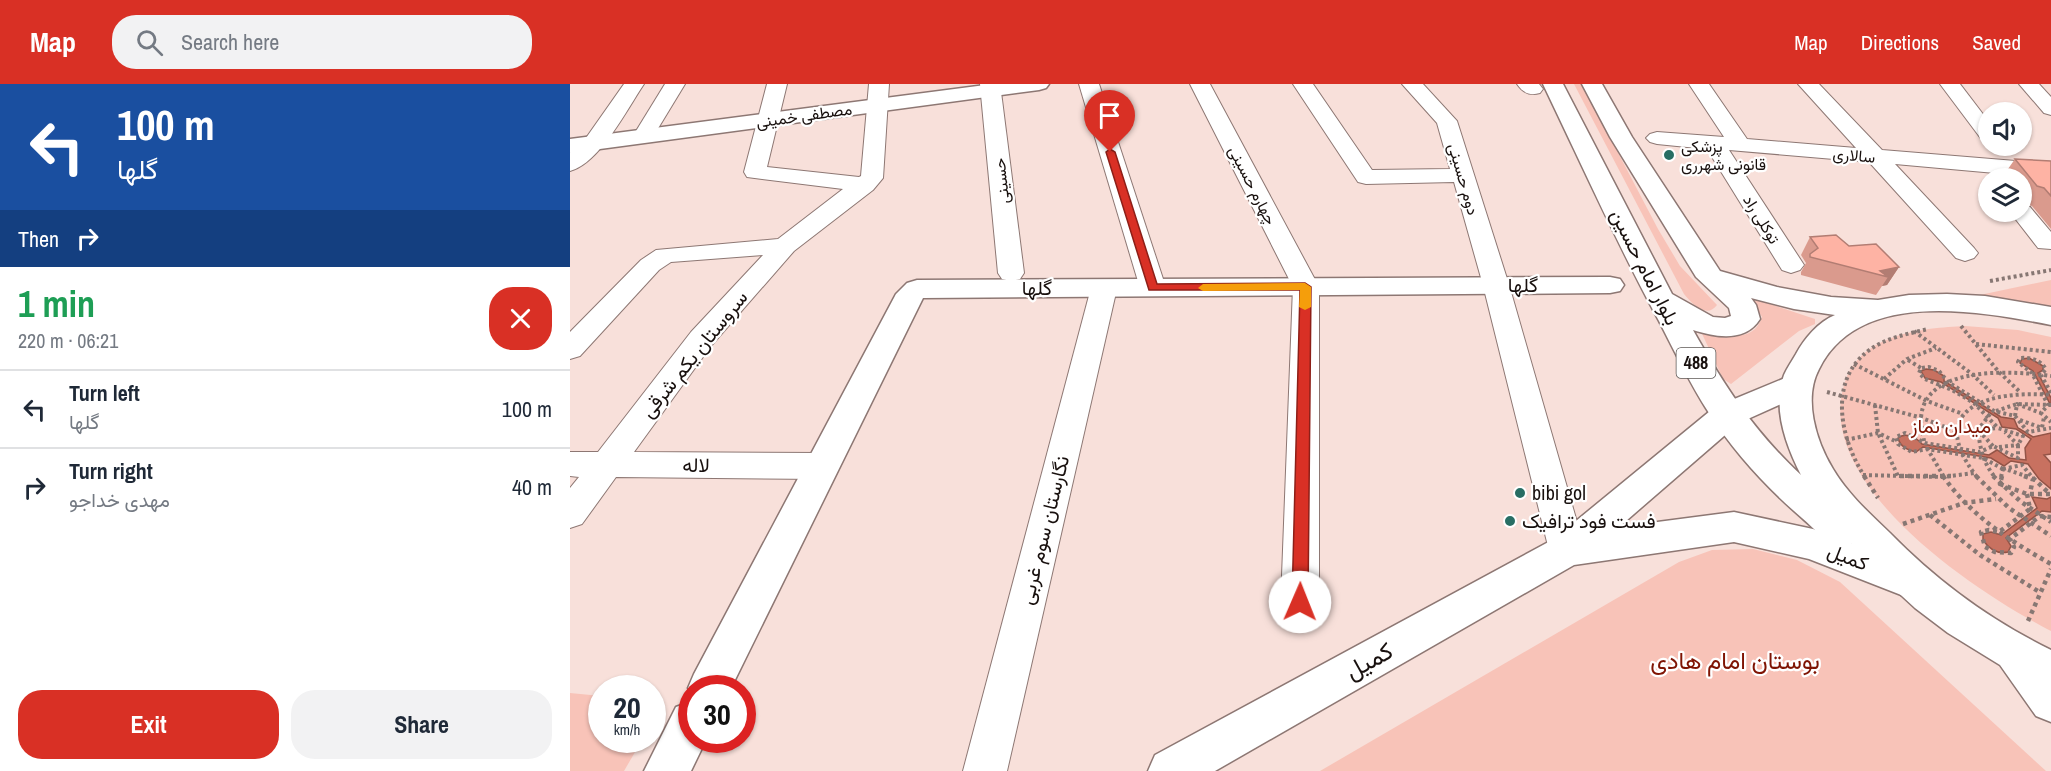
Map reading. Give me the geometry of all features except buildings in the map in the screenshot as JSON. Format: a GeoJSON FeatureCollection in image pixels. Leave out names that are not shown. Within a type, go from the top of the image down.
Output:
{"type":"FeatureCollection","features":[{"type":"Feature","properties":{"kind":"main road","name":"مصطفی خمینی"},"geometry":{"type":"LineString","coordinates":[[570,146],[768,120],[878,95],[1039,84]]}},
{"type":"Feature","properties":{"kind":"main road"},"geometry":{"type":"LineString","coordinates":[[1592,84],[1621,137],[1710,277],[1742,305],[1746,319],[1738,326],[1727,329],[1701,323],[1660,299]]}},
{"type":"Feature","properties":{"kind":"main road","name":"بلوار امام حسین"},"geometry":{"type":"LineString","coordinates":[[1538,86],[1727,415],[1750,443],[1804,499],[1914,583]]}},
{"type":"Feature","properties":{"kind":"main road"},"geometry":{"type":"LineString","coordinates":[[1710,277],[1804,303],[1837,308],[1885,308],[1927,303],[1958,303],[2001,306],[2051,316]]}},
{"type":"Feature","properties":{"kind":"main road","name":"گلها"},"geometry":{"type":"LineString","coordinates":[[716,675],[910,294],[917,289],[1610,285]]}},
{"type":"Feature","properties":{"kind":"main road"},"geometry":{"type":"LineString","coordinates":[[1885,308],[1848,321],[1819,341],[1802,368],[1797,384],[1797,416],[1801,434],[1817,472],[1846,515],[1914,583],[1975,628],[2025,627]]}},
{"type":"Feature","properties":{"kind":"main road","name":"کمیل"},"geometry":{"type":"LineString","coordinates":[[1171,771],[1567,550],[1727,415],[1797,384]]}},
{"type":"Feature","properties":{"kind":"main road","name":"کمیل"},"geometry":{"type":"LineString","coordinates":[[1567,550],[1734,527],[1813,544],[1914,583]]}},
{"type":"Feature","properties":{"kind":"main road"},"geometry":{"type":"LineString","coordinates":[[2025,627],[2051,671]]}},
{"type":"Feature","properties":{"kind":"main road"},"geometry":{"type":"LineString","coordinates":[[2025,627],[2051,701]]}},
{"type":"Feature","properties":{"kind":"main road"},"geometry":{"type":"LineString","coordinates":[[667,771],[678,749]]}},
{"type":"Feature","properties":{"kind":"street"},"geometry":{"type":"LineString","coordinates":[[570,164],[594,143],[634,84]]}},
{"type":"Feature","properties":{"kind":"street"},"geometry":{"type":"LineString","coordinates":[[644,136],[675,84]]}},
{"type":"Feature","properties":{"kind":"street"},"geometry":{"type":"LineString","coordinates":[[777,84],[755,172],[865,185],[872,178],[874,170],[878,95]]}},
{"type":"Feature","properties":{"kind":"street"},"geometry":{"type":"LineString","coordinates":[[1089,84],[1153,288]]}},
{"type":"Feature","properties":{"kind":"street","name":"چهارم حسینی"},"geometry":{"type":"LineString","coordinates":[[1200,84],[1305,287]]}},
{"type":"Feature","properties":{"kind":"street"},"geometry":{"type":"LineString","coordinates":[[1303,84],[1366,177],[1461,175]]}},
{"type":"Feature","properties":{"kind":"street","name":"دوم حسینی"},"geometry":{"type":"LineString","coordinates":[[1412,84],[1447,121],[1461,175],[1496,285],[1567,550]]}},
{"type":"Feature","properties":{"kind":"street"},"geometry":{"type":"LineString","coordinates":[[1699,84],[1740,145]]}},
{"type":"Feature","properties":{"kind":"street"},"geometry":{"type":"LineString","coordinates":[[1808,84],[1965,253]]}},
{"type":"Feature","properties":{"kind":"street"},"geometry":{"type":"LineString","coordinates":[[1950,84],[1978,121]]}},
{"type":"Feature","properties":{"kind":"street"},"geometry":{"type":"LineString","coordinates":[[2029,84],[2051,109]]}},
{"type":"Feature","properties":{"kind":"street","name":"حسینی"},"geometry":{"type":"LineString","coordinates":[[990,87],[1011,273]]}},
{"type":"Feature","properties":{"kind":"street","name":"سالاری"},"geometry":{"type":"LineString","coordinates":[[1657,138],[1874,156],[1978,169]]}},
{"type":"Feature","properties":{"kind":"street","name":"توکلی راد"},"geometry":{"type":"LineString","coordinates":[[1714,143],[1791,265]]}},
{"type":"Feature","properties":{"kind":"street","name":"سالاری"},"geometry":{"type":"LineString","coordinates":[[2032,171],[2051,171]]}},
{"type":"Feature","properties":{"kind":"street","name":"سروستان یکم شرقی"},"geometry":{"type":"LineString","coordinates":[[570,514],[701,339],[785,246],[865,185]]}},
{"type":"Feature","properties":{"kind":"street"},"geometry":{"type":"LineString","coordinates":[[2030,222],[2047,243]]}},
{"type":"Feature","properties":{"kind":"street"},"geometry":{"type":"LineString","coordinates":[[570,349],[650,265],[665,255],[785,246]]}},
{"type":"Feature","properties":{"kind":"street"},"geometry":{"type":"LineString","coordinates":[[1300,602],[1305,287]]}},
{"type":"Feature","properties":{"kind":"street","name":"نگارستان سوم غربی"},"geometry":{"type":"LineString","coordinates":[[985,771],[1104,288]]}},
{"type":"Feature","properties":{"kind":"street","name":"لاله"},"geometry":{"type":"LineString","coordinates":[[570,464],[822,466]]}},
{"type":"Feature","properties":{"kind":"path"},"geometry":{"type":"LineString","coordinates":[[1885,308],[1972,374],[1994,395]]}},
{"type":"Feature","properties":{"kind":"path"},"geometry":{"type":"LineString","coordinates":[[1961,326],[1998,371],[2020,392]]}},
{"type":"Feature","properties":{"kind":"path"},"geometry":{"type":"LineString","coordinates":[[1884,505],[1862,475],[1846,440],[1840,410],[1841,396],[1846,377],[1854,364],[1881,342],[1929,328]]}},
{"type":"Feature","properties":{"kind":"path"},"geometry":{"type":"LineString","coordinates":[[1976,344],[2023,347],[2051,352]]}},
{"type":"Feature","properties":{"kind":"path"},"geometry":{"type":"LineString","coordinates":[[2023,347],[2028,357]]}},
{"type":"Feature","properties":{"kind":"path"},"geometry":{"type":"LineString","coordinates":[[1884,379],[1907,359],[1937,348]]}},
{"type":"Feature","properties":{"kind":"path"},"geometry":{"type":"LineString","coordinates":[[2041,375],[2046,372],[2045,366],[2028,357],[2020,358],[2018,362],[2032,373],[2050,405]]}},
{"type":"Feature","properties":{"kind":"path"},"geometry":{"type":"LineString","coordinates":[[1907,359],[1921,368],[1929,367],[1939,371],[1948,382],[1995,411],[2042,428]]}},
{"type":"Feature","properties":{"kind":"path"},"geometry":{"type":"LineString","coordinates":[[1854,364],[1927,400],[1963,414]]}},
{"type":"Feature","properties":{"kind":"path"},"geometry":{"type":"LineString","coordinates":[[1921,368],[1919,373],[1924,379],[1943,385],[1989,414],[2000,429],[2018,445]]}},
{"type":"Feature","properties":{"kind":"path"},"geometry":{"type":"LineString","coordinates":[[2051,376],[1998,371],[1972,374],[1943,385],[1927,400],[1922,418],[1927,449],[1943,477],[1964,502],[1999,532],[2051,564]]}},
{"type":"Feature","properties":{"kind":"path"},"geometry":{"type":"LineString","coordinates":[[2041,375],[2051,394],[2020,392],[1994,395],[1978,401],[1963,414],[1958,432],[1963,455],[1974,473],[1997,498],[2020,517],[2051,536]]}},
{"type":"Feature","properties":{"kind":"path"},"geometry":{"type":"LineString","coordinates":[[1797,384],[1922,418],[1958,432]]}},
{"type":"Feature","properties":{"kind":"path"},"geometry":{"type":"LineString","coordinates":[[2050,405],[2017,404],[1995,411],[1989,414],[1978,430],[1980,452],[2000,483],[2030,509],[2051,522]]}},
{"type":"Feature","properties":{"kind":"path"},"geometry":{"type":"LineString","coordinates":[[2017,404],[2043,415],[2051,422]]}},
{"type":"Feature","properties":{"kind":"path"},"geometry":{"type":"LineString","coordinates":[[2017,404],[2017,418],[2028,432]]}},
{"type":"Feature","properties":{"kind":"path"},"geometry":{"type":"LineString","coordinates":[[1875,405],[1878,434],[1898,476]]}},
{"type":"Feature","properties":{"kind":"path"},"geometry":{"type":"LineString","coordinates":[[2042,428],[2043,415],[2050,405]]}},
{"type":"Feature","properties":{"kind":"path"},"geometry":{"type":"LineString","coordinates":[[2050,495],[2032,479],[2022,465],[2018,458],[2018,445],[2023,435],[2028,432],[2051,428]]}},
{"type":"Feature","properties":{"kind":"path"},"geometry":{"type":"LineString","coordinates":[[1978,430],[2000,429],[2023,435]]}},
{"type":"Feature","properties":{"kind":"path"},"geometry":{"type":"LineString","coordinates":[[1978,430],[1996,447],[2018,458]]}},
{"type":"Feature","properties":{"kind":"path"},"geometry":{"type":"LineString","coordinates":[[1895,441],[1897,435],[1905,433],[1925,442],[1980,452],[1996,447],[2018,445]]}},
{"type":"Feature","properties":{"kind":"path"},"geometry":{"type":"LineString","coordinates":[[1846,440],[1878,434],[1895,441],[1912,453],[1922,453],[1927,449],[1983,458],[2006,470],[2032,479]]}},
{"type":"Feature","properties":{"kind":"path"},"geometry":{"type":"LineString","coordinates":[[2000,483],[2006,470],[2022,465]]}},
{"type":"Feature","properties":{"kind":"path"},"geometry":{"type":"LineString","coordinates":[[1862,475],[1943,477],[1974,473]]}},
{"type":"Feature","properties":{"kind":"path"},"geometry":{"type":"LineString","coordinates":[[2030,509],[2028,494],[2032,479]]}},
{"type":"Feature","properties":{"kind":"path"},"geometry":{"type":"LineString","coordinates":[[2000,483],[2028,494],[2050,495]]}},
{"type":"Feature","properties":{"kind":"path"},"geometry":{"type":"LineString","coordinates":[[1909,532],[1900,523],[1964,502],[1997,498]]}},
{"type":"Feature","properties":{"kind":"path"},"geometry":{"type":"LineString","coordinates":[[2010,539],[2014,547],[2010,553],[2000,554],[1988,549],[1980,540],[1981,532],[1989,530],[1999,532],[2030,509]]}},
{"type":"Feature","properties":{"kind":"path"},"geometry":{"type":"LineString","coordinates":[[1930,514],[1980,555],[2040,593]]}},
{"type":"Feature","properties":{"kind":"path"},"geometry":{"type":"LineString","coordinates":[[2010,539],[2040,516],[2051,517]]}},
{"type":"Feature","properties":{"kind":"path"},"geometry":{"type":"LineString","coordinates":[[1980,555],[1988,549]]}},
{"type":"Feature","properties":{"kind":"path"},"geometry":{"type":"LineString","coordinates":[[2025,627],[2051,569]]}},
{"type":"Feature","properties":{"kind":"green space"},"geometry":{"type":"Polygon","coordinates":[[[1574,84],[1582,84],[1658,229],[1680,266],[1717,305],[1713,309],[1709,311],[1700,309],[1684,294],[1574,84]]]}},
{"type":"Feature","properties":{"kind":"green space"},"geometry":{"type":"Polygon","coordinates":[[[2051,280],[2051,307],[1975,296],[2051,280]]]}},
{"type":"Feature","properties":{"kind":"green space"},"geometry":{"type":"Polygon","coordinates":[[[1743,295],[1815,319],[1815,324],[1799,331],[1731,384],[1723,379],[1698,325],[1725,334],[1743,335],[1751,332],[1762,317],[1753,303],[1743,295]]]}},
{"type":"Feature","properties":{"kind":"green space","name":"میدان نماز"},"geometry":{"type":"Polygon","coordinates":[[[1965,326],[2018,330],[2051,337],[2051,631],[2019,614],[1983,590],[1944,562],[1907,530],[1875,495],[1852,458],[1841,420],[1845,382],[1853,366],[1864,353],[1895,337],[1912,332],[1965,326]]]}},
{"type":"Feature","properties":{"kind":"green space","name":"بوستان امام هادی"},"geometry":{"type":"Polygon","coordinates":[[[1753,549],[1797,560],[1840,582],[2046,771],[1320,771],[1679,562],[1712,550],[1753,549]]]}},
{"type":"Feature","properties":{"kind":"green space"},"geometry":{"type":"Polygon","coordinates":[[[570,693],[588,695],[588,753],[634,753],[624,771],[570,771],[570,693]]]}},
{"type":"Feature","properties":{"kind":"shaded area"},"geometry":{"type":"Polygon","coordinates":[[[2029,358],[2043,366],[2043,370],[2038,373],[2051,398],[2051,406],[2033,371],[2020,363],[2022,359],[2029,358]]]}},
{"type":"Feature","properties":{"kind":"shaded area"},"geometry":{"type":"Polygon","coordinates":[[[1934,370],[1944,376],[1944,381],[2001,417],[2014,419],[2018,428],[2033,437],[2051,433],[2051,454],[2044,455],[2051,463],[2051,489],[2039,479],[2028,464],[2011,461],[2004,466],[1991,458],[1923,447],[1916,452],[1902,446],[1898,438],[1907,435],[1914,437],[1922,444],[1989,455],[1997,450],[2009,458],[2026,460],[2025,448],[2031,439],[2016,429],[2002,427],[1998,418],[1941,382],[1925,378],[1921,371],[1934,370]]]}},
{"type":"Feature","properties":{"kind":"shaded area"},"geometry":{"type":"Polygon","coordinates":[[[2032,497],[2047,499],[2051,497],[2051,512],[2042,511],[2006,538],[2011,546],[2008,552],[1997,551],[1988,546],[1983,540],[1983,534],[1991,532],[2001,535],[2037,508],[2032,497]]]}},
{"type":"Feature","properties":{"kind":"slow traffic"},"geometry":{"type":"LineString","coordinates":[[1203,288],[1305,287],[1305,307]]}},
{"type":"Feature","properties":{"kind":"place","name":"پزشکی قانونی شهرری"},"geometry":{"type":"Point","coordinates":[1669,155]}},
{"type":"Feature","properties":{"kind":"place","name":"bibi gol"},"geometry":{"type":"Point","coordinates":[1520,493]}},
{"type":"Feature","properties":{"kind":"place","name":"فست فود ترافیک"},"geometry":{"type":"Point","coordinates":[1510,521]}},
{"type":"Feature","properties":{"kind":"route"},"geometry":{"type":"LineString","coordinates":[[1110,152],[1153,288],[1305,287],[1300,602]]}}]}
